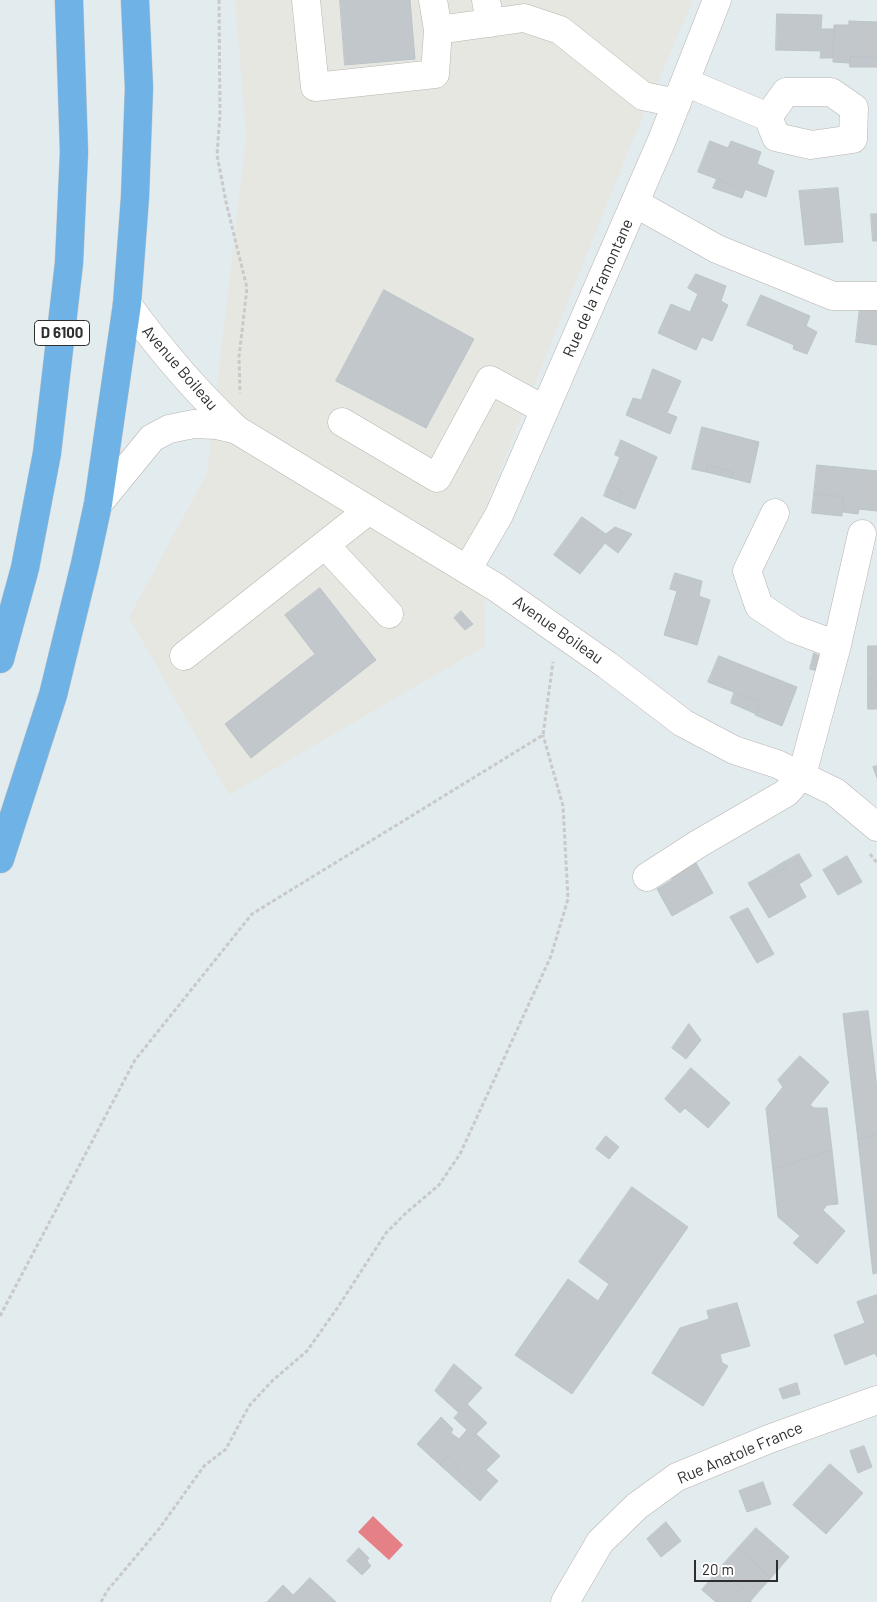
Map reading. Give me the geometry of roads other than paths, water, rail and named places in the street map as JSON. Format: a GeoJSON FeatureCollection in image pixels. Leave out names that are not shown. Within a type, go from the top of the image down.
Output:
{"type":"FeatureCollection","features":[{"type":"Feature","properties":{"kind":"main road"},"geometry":{"type":"LineString","coordinates":[[53,0],[74,152]]}},
{"type":"Feature","properties":{"kind":"main road","name":"D 6100"},"geometry":{"type":"LineString","coordinates":[[0,660],[25,568],[47,453],[69,263],[74,152],[69,0]]}},
{"type":"Feature","properties":{"kind":"main road"},"geometry":{"type":"LineString","coordinates":[[0,859],[53,695],[86,564],[98,504],[127,304],[135,197],[139,88],[135,0]]}},
{"type":"Feature","properties":{"kind":"street"},"geometry":{"type":"LineString","coordinates":[[306,0],[314,87],[434,74],[438,30],[433,0]]}},
{"type":"Feature","properties":{"kind":"street","name":"Rue de la Tramontane"},"geometry":{"type":"LineString","coordinates":[[467,570],[499,515],[635,204],[718,0]]}},
{"type":"Feature","properties":{"kind":"street"},"geometry":{"type":"LineString","coordinates":[[438,30],[488,11],[524,18],[560,30],[643,96],[681,92],[768,117]]}},
{"type":"Feature","properties":{"kind":"street"},"geometry":{"type":"LineString","coordinates":[[635,204],[717,249],[833,296],[877,296]]}},
{"type":"Feature","properties":{"kind":"street","name":"Avenue Boileau"},"geometry":{"type":"LineString","coordinates":[[127,304],[187,379],[238,430],[498,588],[607,665],[682,723],[734,750],[777,764],[835,792],[877,827]]}},
{"type":"Feature","properties":{"kind":"street"},"geometry":{"type":"LineString","coordinates":[[342,422],[437,478],[490,380],[545,410]]}},
{"type":"Feature","properties":{"kind":"street","name":"Avenue Boileau"},"geometry":{"type":"LineString","coordinates":[[98,504],[152,438],[170,429],[194,424],[216,425],[238,430]]}},
{"type":"Feature","properties":{"kind":"street"},"geometry":{"type":"LineString","coordinates":[[184,656],[369,510]]}},
{"type":"Feature","properties":{"kind":"street"},"geometry":{"type":"LineString","coordinates":[[775,513],[747,571],[759,606],[794,629],[837,645]]}},
{"type":"Feature","properties":{"kind":"street"},"geometry":{"type":"LineString","coordinates":[[647,877],[698,844],[786,793],[802,775],[837,645],[862,534]]}},
{"type":"Feature","properties":{"kind":"street"},"geometry":{"type":"LineString","coordinates":[[325,545],[389,614]]}},
{"type":"Feature","properties":{"kind":"street","name":"Rue Anatole France"},"geometry":{"type":"LineString","coordinates":[[566,1602],[600,1542],[637,1506],[677,1478],[769,1439],[877,1400]]}}]}
